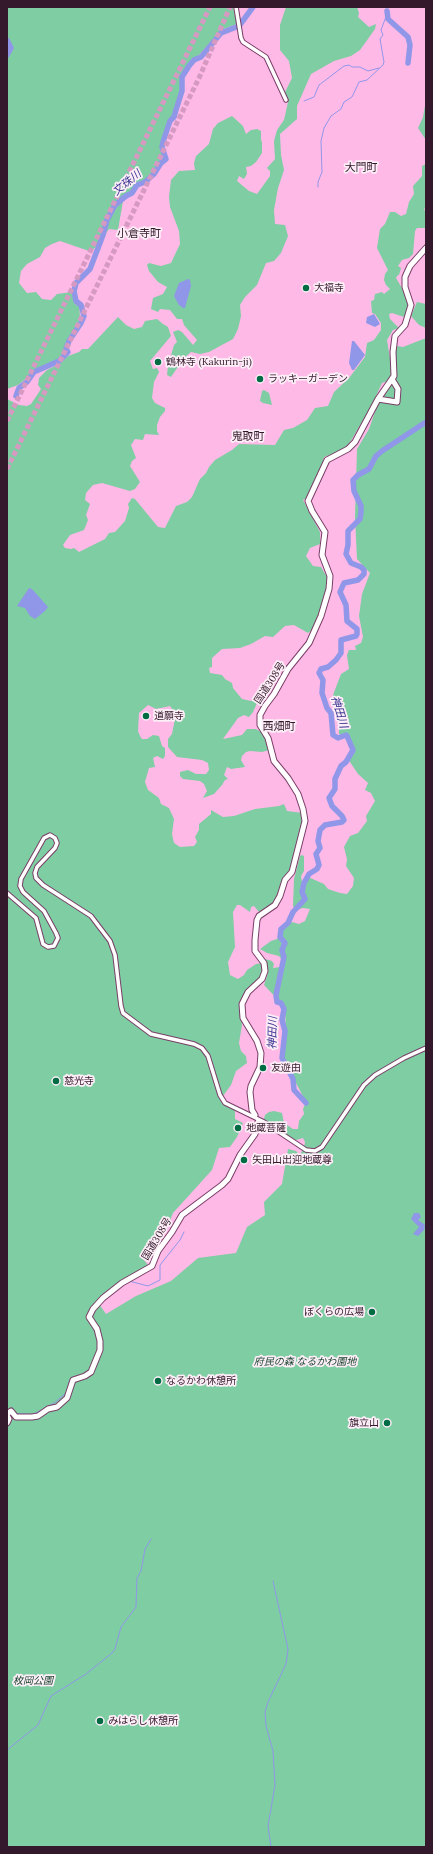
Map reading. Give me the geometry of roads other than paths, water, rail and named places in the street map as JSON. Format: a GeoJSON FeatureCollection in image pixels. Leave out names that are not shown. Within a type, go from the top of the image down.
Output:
{"type":"FeatureCollection","features":[{"type":"Feature","properties":{"kind":"highway"},"geometry":{"type":"LineString","coordinates":[[378,399],[397,402],[398,389],[392,379],[394,370],[393,352],[396,336],[405,325],[411,305],[405,287],[406,278],[410,266],[426,248]]}},
{"type":"Feature","properties":{"kind":"highway","name":"国道308号"},"geometry":{"type":"LineString","coordinates":[[255,1115],[252,1110],[250,1092],[251,1086],[260,1066],[261,1053],[257,1041],[243,1018],[242,1007],[248,992],[262,979],[265,971],[264,963],[256,951],[254,940],[257,920],[259,916],[275,905],[280,896],[283,884],[294,868],[305,821],[298,794],[288,778],[274,761],[268,738],[260,725],[260,715],[288,669],[309,643],[321,616],[329,589],[330,576],[322,555],[325,532],[312,511],[308,501],[325,463],[331,457],[348,449],[355,442],[378,399],[392,379]]}},
{"type":"Feature","properties":{"kind":"highway","name":"国道308号"},"geometry":{"type":"LineString","coordinates":[[7,1423],[9,1419],[7,1415],[11,1411],[18,1418],[36,1417],[48,1409],[57,1407],[67,1398],[73,1380],[85,1376],[91,1372],[100,1350],[100,1341],[90,1317],[93,1309],[103,1298],[118,1286],[152,1266],[158,1251],[172,1232],[183,1213],[228,1179],[240,1156],[255,1134],[258,1122]]}},
{"type":"Feature","properties":{"kind":"street"},"geometry":{"type":"LineString","coordinates":[[236,7],[240,38],[243,42],[266,57],[286,100]]}},
{"type":"Feature","properties":{"kind":"street"},"geometry":{"type":"LineString","coordinates":[[7,893],[36,918],[43,944],[48,947],[54,946],[57,940],[56,933],[44,911],[23,892],[20,886],[21,879],[44,838],[48,835],[55,838],[57,843],[55,848],[37,867],[35,873],[36,878],[43,885],[91,916],[107,936],[115,954],[123,1013],[151,1034],[194,1044],[202,1048],[208,1056],[220,1095],[225,1103],[264,1122],[306,1150],[315,1151],[322,1147],[364,1086],[375,1075],[387,1067],[426,1048]]}},
{"type":"Feature","properties":{"kind":"water"},"geometry":{"type":"Polygon","coordinates":[[[188,279],[190,280],[191,286],[185,308],[183,308],[179,305],[174,296],[179,283],[188,279]]]}},
{"type":"Feature","properties":{"kind":"water"},"geometry":{"type":"Polygon","coordinates":[[[374,314],[380,324],[375,327],[366,323],[367,317],[374,314]]]}},
{"type":"Feature","properties":{"kind":"water"},"geometry":{"type":"Polygon","coordinates":[[[352,341],[354,341],[365,355],[354,370],[352,370],[349,363],[352,341]]]}},
{"type":"Feature","properties":{"kind":"water"},"geometry":{"type":"Polygon","coordinates":[[[29,588],[32,589],[48,607],[35,619],[30,616],[25,608],[17,606],[29,588]]]}},
{"type":"Feature","properties":{"kind":"water"},"geometry":{"type":"Polygon","coordinates":[[[414,1213],[419,1213],[421,1217],[418,1220],[425,1225],[424,1230],[418,1236],[413,1234],[419,1227],[411,1219],[414,1213]]]}},
{"type":"Feature","properties":{"kind":"waterway","name":"文珠川"},"geometry":{"type":"LineString","coordinates":[[16,396],[19,388],[27,382],[34,372],[59,361],[68,352],[66,349],[69,341],[84,316],[81,305],[76,301],[74,291],[76,283],[90,269],[107,220],[115,205],[132,193],[137,185],[145,182],[154,174],[161,163],[166,159],[162,147],[170,121],[174,117],[182,91],[182,77],[194,60],[201,57],[221,33],[239,26],[253,7]]}},
{"type":"Feature","properties":{"kind":"waterway"},"geometry":{"type":"LineString","coordinates":[[387,11],[388,19],[408,37],[410,45],[408,63]]}},
{"type":"Feature","properties":{"kind":"waterway"},"geometry":{"type":"LineString","coordinates":[[318,187],[318,182],[322,172],[321,141],[324,128],[331,116],[341,109],[344,102],[352,97],[359,82],[367,80],[383,65],[384,62],[380,39],[383,35],[381,30],[387,14]]}},
{"type":"Feature","properties":{"kind":"waterway"},"geometry":{"type":"LineString","coordinates":[[7,40],[11,48],[7,55]]}},
{"type":"Feature","properties":{"kind":"waterway"},"geometry":{"type":"LineString","coordinates":[[304,101],[314,97],[319,85],[344,66],[349,65],[352,67],[360,67],[368,71],[379,68]]}},
{"type":"Feature","properties":{"kind":"waterway","name":"神田川"},"geometry":{"type":"LineString","coordinates":[[306,1103],[294,1090],[293,1079],[282,1058],[285,1031],[282,1020],[284,1009],[281,1003],[277,1002],[276,995],[284,957],[282,950],[285,943],[280,937],[281,929],[288,923],[293,912],[305,899],[302,892],[304,883],[309,874],[317,869],[319,865],[316,854],[320,848],[318,841],[320,830],[325,825],[342,822],[344,820],[332,806],[329,798],[335,789],[335,779],[341,766],[346,762],[353,750],[346,735],[338,738],[333,735],[331,713],[327,708],[322,693],[323,680],[319,673],[321,669],[328,667],[336,660],[341,653],[341,640],[356,636],[357,634],[357,629],[347,621],[346,605],[340,592],[344,583],[358,580],[364,574],[364,570],[361,567],[351,563],[346,554],[348,545],[348,531],[360,519],[361,512],[361,506],[354,491],[353,480],[358,475],[369,469],[376,456],[382,451],[426,422]]}},
{"type":"Feature","properties":{"kind":"waterway"},"geometry":{"type":"LineString","coordinates":[[129,1281],[148,1286],[160,1280],[160,1265],[180,1240],[184,1232]]}},
{"type":"Feature","properties":{"kind":"waterway"},"geometry":{"type":"LineString","coordinates":[[67,1390],[70,1379],[77,1376]]}},
{"type":"Feature","properties":{"kind":"waterway"},"geometry":{"type":"LineString","coordinates":[[34,1414],[54,1403],[66,1393]]}},
{"type":"Feature","properties":{"kind":"waterway"},"geometry":{"type":"LineString","coordinates":[[16,1414],[29,1414]]}},
{"type":"Feature","properties":{"kind":"waterway"},"geometry":{"type":"LineString","coordinates":[[7,1750],[38,1725],[51,1696],[86,1674],[115,1649],[121,1627],[136,1607],[137,1578],[141,1571],[145,1549],[151,1539]]}},
{"type":"Feature","properties":{"kind":"waterway"},"geometry":{"type":"LineString","coordinates":[[271,1847],[268,1826],[275,1785],[273,1751],[266,1726],[265,1712],[268,1702],[286,1664],[288,1649],[273,1581]]}},
{"type":"Feature","properties":{"kind":"tunnel"},"geometry":{"type":"LineString","coordinates":[[7,421],[210,7]]}},
{"type":"Feature","properties":{"kind":"tunnel"},"geometry":{"type":"LineString","coordinates":[[7,469],[199,78],[230,7]]}},
{"type":"Feature","properties":{"kind":"place","name":"大福寺"},"geometry":{"type":"Point","coordinates":[306,288]}},
{"type":"Feature","properties":{"kind":"place","name":"鶴林寺 (Kakurin-ji)"},"geometry":{"type":"Point","coordinates":[158,362]}},
{"type":"Feature","properties":{"kind":"place","name":"ラッキーガーデン"},"geometry":{"type":"Point","coordinates":[260,379]}},
{"type":"Feature","properties":{"kind":"place","name":"道願寺"},"geometry":{"type":"Point","coordinates":[146,716]}},
{"type":"Feature","properties":{"kind":"place","name":"友遊由"},"geometry":{"type":"Point","coordinates":[263,1068]}},
{"type":"Feature","properties":{"kind":"place","name":"慈光寺"},"geometry":{"type":"Point","coordinates":[56,1081]}},
{"type":"Feature","properties":{"kind":"place","name":"地蔵菩薩"},"geometry":{"type":"Point","coordinates":[238,1128]}},
{"type":"Feature","properties":{"kind":"place","name":"矢田山出迎地蔵尊"},"geometry":{"type":"Point","coordinates":[244,1160]}},
{"type":"Feature","properties":{"kind":"place","name":"ぼくらの広場"},"geometry":{"type":"Point","coordinates":[372,1312]}},
{"type":"Feature","properties":{"kind":"place","name":"なるかわ休憩所"},"geometry":{"type":"Point","coordinates":[158,1381]}},
{"type":"Feature","properties":{"kind":"place","name":"旗立山"},"geometry":{"type":"Point","coordinates":[387,1423]}},
{"type":"Feature","properties":{"kind":"place","name":"みはらし休憩所"},"geometry":{"type":"Point","coordinates":[100,1721]}},
{"type":"Feature","properties":{"kind":"district","name":"大門町"},"geometry":{"type":"Point","coordinates":[361,168]}},
{"type":"Feature","properties":{"kind":"district","name":"小倉寺町"},"geometry":{"type":"Point","coordinates":[139,234]}},
{"type":"Feature","properties":{"kind":"district","name":"鬼取町"},"geometry":{"type":"Point","coordinates":[248,437]}},
{"type":"Feature","properties":{"kind":"district","name":"西畑町"},"geometry":{"type":"Point","coordinates":[279,727]}},
{"type":"Feature","properties":{"kind":"park label","name":"府民の森 なるかわ園地"},"geometry":{"type":"Point","coordinates":[305,1362]}},
{"type":"Feature","properties":{"kind":"park label","name":"枚岡公園"},"geometry":{"type":"Point","coordinates":[33,1681]}}]}
